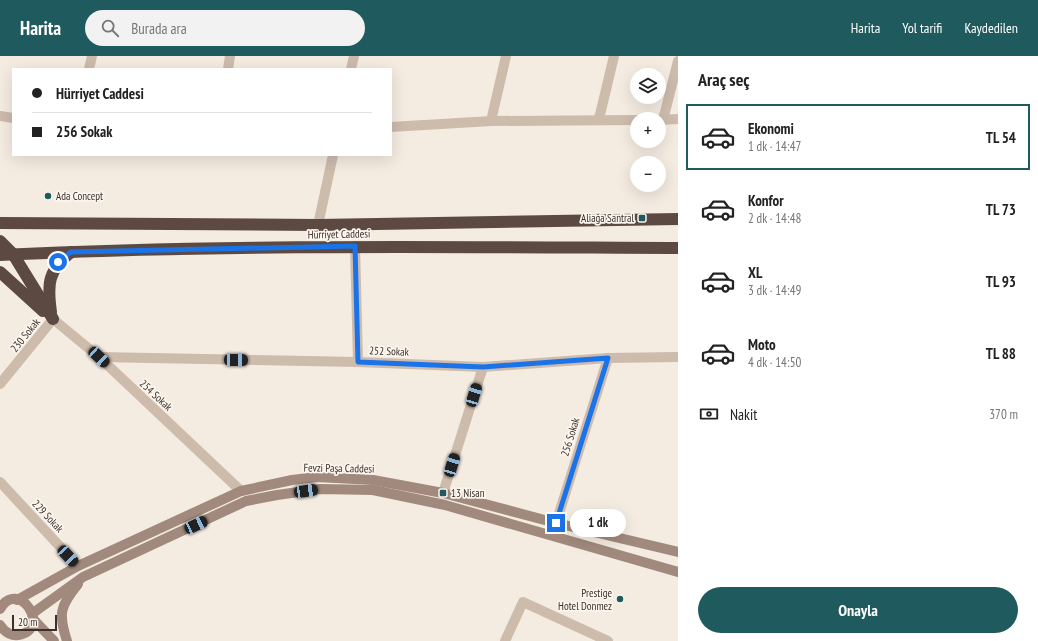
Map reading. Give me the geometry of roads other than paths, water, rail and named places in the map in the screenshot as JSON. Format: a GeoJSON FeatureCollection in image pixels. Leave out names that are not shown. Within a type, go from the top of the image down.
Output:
{"type":"FeatureCollection","features":[{"type":"Feature","properties":{"kind":"highway","name":"Hürriyet Caddesi"},"geometry":{"type":"LineString","coordinates":[[0,223],[318,225],[642,218],[678,219]]}},
{"type":"Feature","properties":{"kind":"highway"},"geometry":{"type":"LineString","coordinates":[[0,241],[13,254],[53,320]]}},
{"type":"Feature","properties":{"kind":"highway","name":"Hürriyet Caddesi"},"geometry":{"type":"LineString","coordinates":[[0,255],[355,246],[678,248]]}},
{"type":"Feature","properties":{"kind":"highway"},"geometry":{"type":"LineString","coordinates":[[53,320],[49,298],[52,275],[58,262],[71,252]]}},
{"type":"Feature","properties":{"kind":"highway"},"geometry":{"type":"LineString","coordinates":[[0,272],[53,320]]}},
{"type":"Feature","properties":{"kind":"street"},"geometry":{"type":"LineString","coordinates":[[89,68],[92,56]]}},
{"type":"Feature","properties":{"kind":"street"},"geometry":{"type":"LineString","coordinates":[[228,68],[230,56]]}},
{"type":"Feature","properties":{"kind":"street"},"geometry":{"type":"LineString","coordinates":[[351,68],[354,56]]}},
{"type":"Feature","properties":{"kind":"street"},"geometry":{"type":"LineString","coordinates":[[491,121],[506,56]]}},
{"type":"Feature","properties":{"kind":"street"},"geometry":{"type":"LineString","coordinates":[[599,119],[614,56]]}},
{"type":"Feature","properties":{"kind":"street"},"geometry":{"type":"LineString","coordinates":[[663,112],[678,61]]}},
{"type":"Feature","properties":{"kind":"street"},"geometry":{"type":"LineString","coordinates":[[0,116],[12,118]]}},
{"type":"Feature","properties":{"kind":"street"},"geometry":{"type":"LineString","coordinates":[[392,127],[491,121],[630,120]]}},
{"type":"Feature","properties":{"kind":"street"},"geometry":{"type":"LineString","coordinates":[[666,120],[678,120]]}},
{"type":"Feature","properties":{"kind":"street"},"geometry":{"type":"LineString","coordinates":[[318,225],[333,156]]}},
{"type":"Feature","properties":{"kind":"street"},"geometry":{"type":"LineString","coordinates":[[355,246],[358,362]]}},
{"type":"Feature","properties":{"kind":"street","name":"254 Sokak"},"geometry":{"type":"LineString","coordinates":[[53,320],[99,357],[241,491]]}},
{"type":"Feature","properties":{"kind":"street","name":"230 Sokak"},"geometry":{"type":"LineString","coordinates":[[0,384],[53,320]]}},
{"type":"Feature","properties":{"kind":"street","name":"252 Sokak"},"geometry":{"type":"LineString","coordinates":[[99,357],[358,362],[483,367],[608,358],[678,357]]}},
{"type":"Feature","properties":{"kind":"street","name":"256 Sokak"},"geometry":{"type":"LineString","coordinates":[[556,523],[608,358]]}},
{"type":"Feature","properties":{"kind":"street"},"geometry":{"type":"LineString","coordinates":[[443,494],[483,367]]}},
{"type":"Feature","properties":{"kind":"street","name":"Fevzi Paşa Caddesi"},"geometry":{"type":"LineString","coordinates":[[1,607],[6,602],[17,600],[78,566],[241,491],[292,480],[316,477],[372,480],[443,494],[678,552]]}},
{"type":"Feature","properties":{"kind":"street","name":"229 Sokak"},"geometry":{"type":"LineString","coordinates":[[0,482],[78,566]]}},
{"type":"Feature","properties":{"kind":"street","name":"Fevzi Paşa Caddesi"},"geometry":{"type":"LineString","coordinates":[[10,634],[20,634],[25,632],[29,628],[33,616],[83,577],[246,502],[276,495],[320,489],[373,490],[445,505],[678,572]]}},
{"type":"Feature","properties":{"kind":"street"},"geometry":{"type":"LineString","coordinates":[[241,491],[246,502]]}},
{"type":"Feature","properties":{"kind":"street"},"geometry":{"type":"LineString","coordinates":[[67,641],[61,622],[63,607],[69,595],[83,577]]}},
{"type":"Feature","properties":{"kind":"street"},"geometry":{"type":"LineString","coordinates":[[17,600],[27,604],[33,616],[54,641]]}},
{"type":"Feature","properties":{"kind":"street"},"geometry":{"type":"LineString","coordinates":[[505,641],[523,602],[608,641]]}},
{"type":"Feature","properties":{"kind":"street"},"geometry":{"type":"LineString","coordinates":[[0,626],[10,634],[23,641]]}},
{"type":"Feature","properties":{"kind":"place","name":"Ada Concept"},"geometry":{"type":"Point","coordinates":[48,196]}},
{"type":"Feature","properties":{"kind":"place","name":"Aliağa Santral"},"geometry":{"type":"Point","coordinates":[642,218]}},
{"type":"Feature","properties":{"kind":"place","name":"13 Nisan"},"geometry":{"type":"Point","coordinates":[443,493]}},
{"type":"Feature","properties":{"kind":"place","name":"Prestige Hotel Donmez"},"geometry":{"type":"Point","coordinates":[620,599]}}]}
